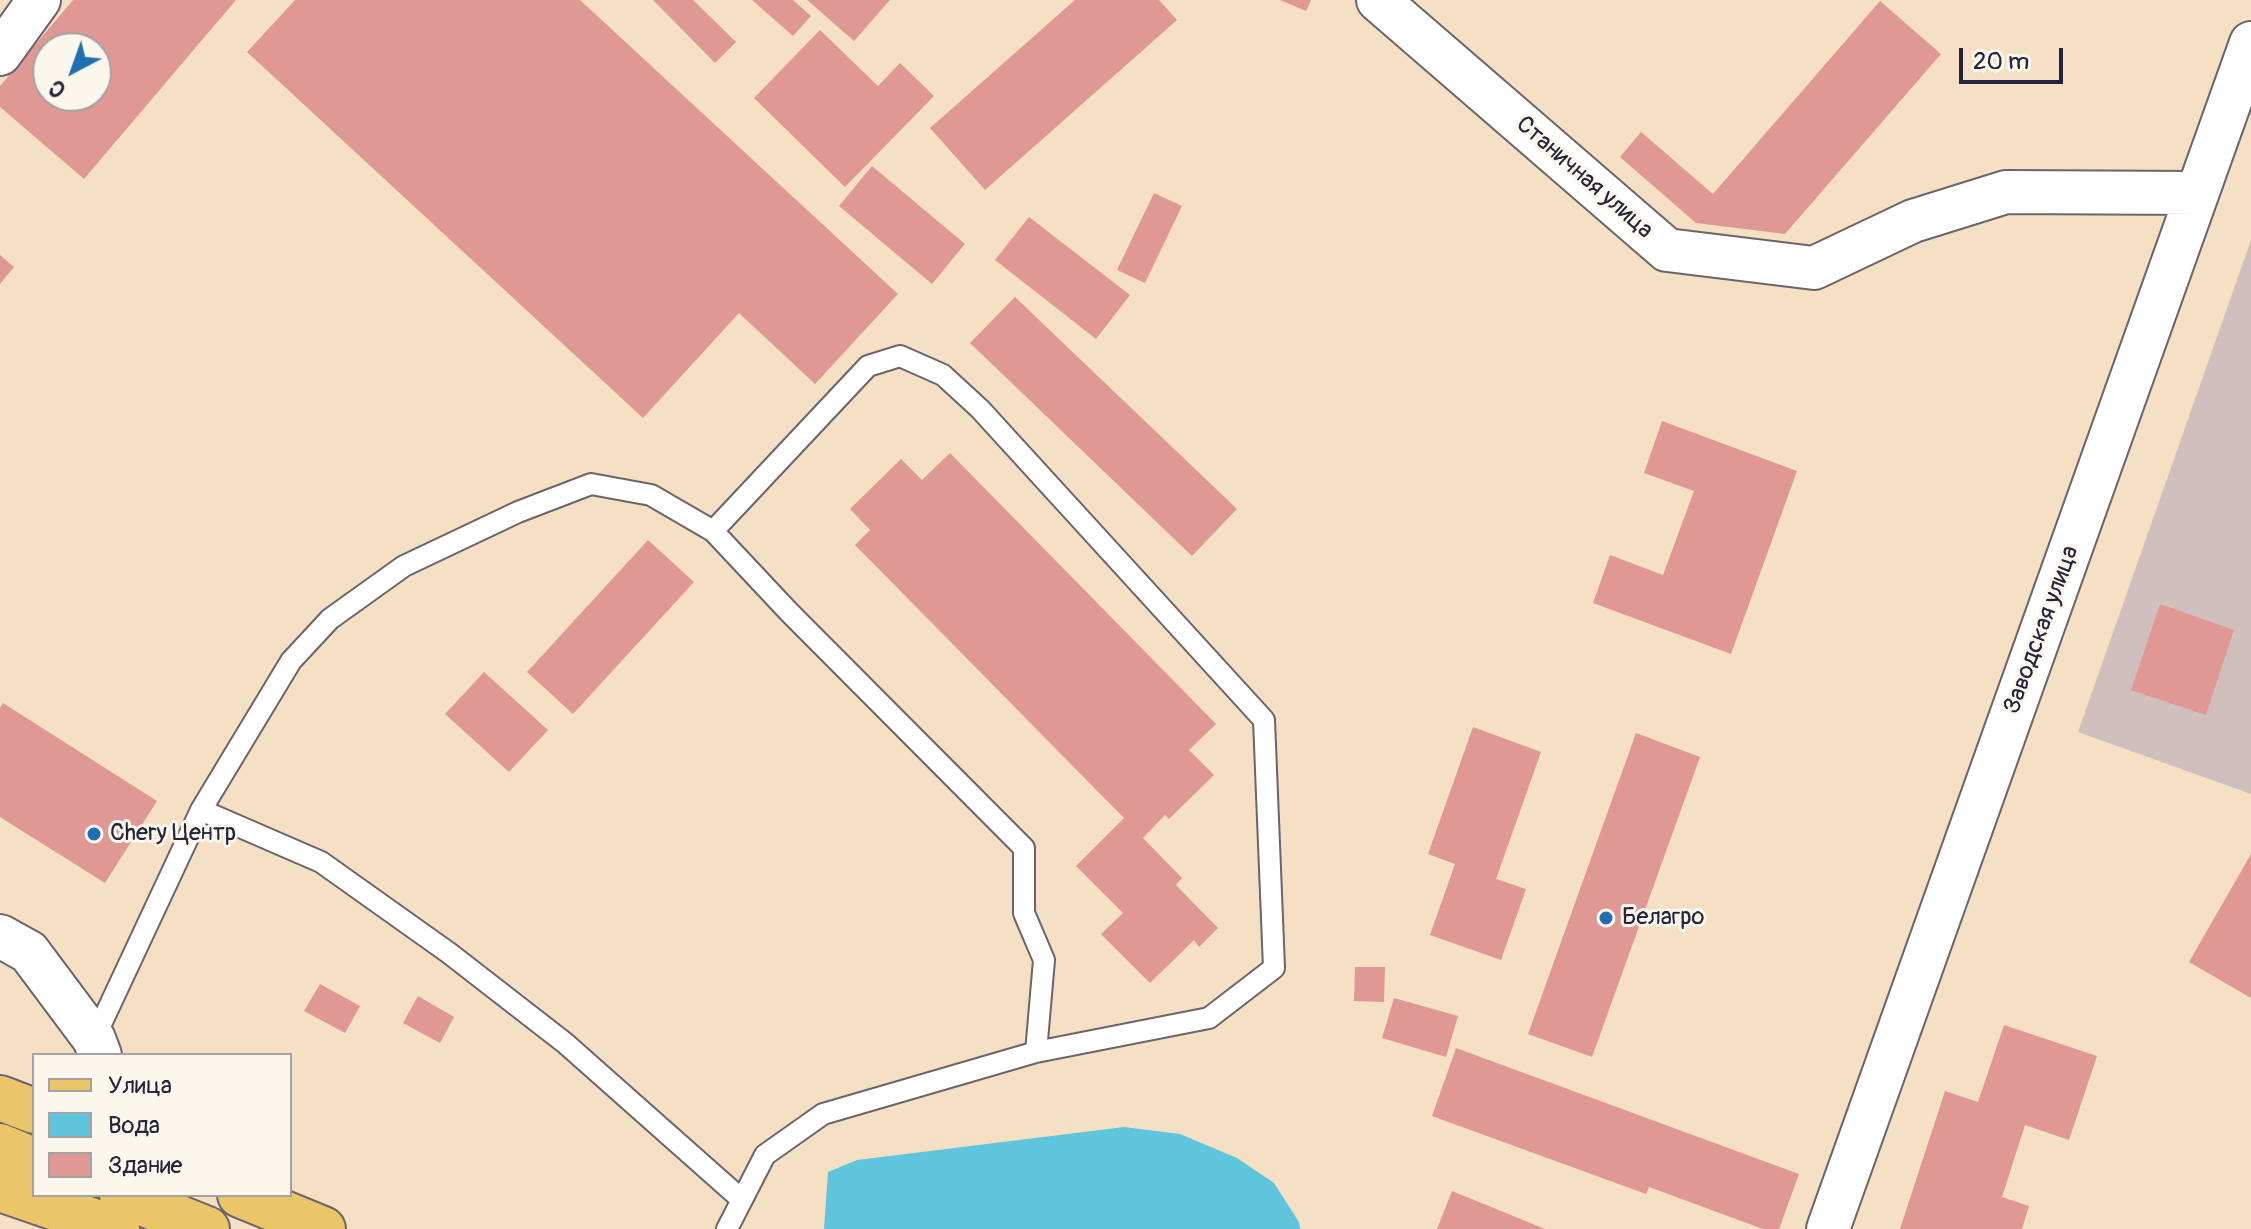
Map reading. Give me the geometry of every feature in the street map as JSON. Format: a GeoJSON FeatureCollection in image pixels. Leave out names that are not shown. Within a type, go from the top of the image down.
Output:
{"type":"FeatureCollection","features":[{"type":"Feature","properties":{"kind":"main road"},"geometry":{"type":"LineString","coordinates":[[0,1098],[32,1110]]}},
{"type":"Feature","properties":{"kind":"main road"},"geometry":{"type":"LineString","coordinates":[[0,1146],[32,1159]]}},
{"type":"Feature","properties":{"kind":"main road"},"geometry":{"type":"LineString","coordinates":[[0,1189],[117,1229]]}},
{"type":"Feature","properties":{"kind":"main road"},"geometry":{"type":"LineString","coordinates":[[127,1197],[207,1229]]}},
{"type":"Feature","properties":{"kind":"main road"},"geometry":{"type":"LineString","coordinates":[[245,1197],[323,1229]]}},
{"type":"Feature","properties":{"kind":"street"},"geometry":{"type":"LineString","coordinates":[[0,54],[39,0]]}},
{"type":"Feature","properties":{"kind":"street","name":"Станичная улица"},"geometry":{"type":"LineString","coordinates":[[1378,0],[1667,250],[1814,268],[1913,221],[2006,192],[2197,193]]}},
{"type":"Feature","properties":{"kind":"street","name":"Заводская улица"},"geometry":{"type":"LineString","coordinates":[[1830,1223],[2251,43]]}},
{"type":"Feature","properties":{"kind":"street"},"geometry":{"type":"LineString","coordinates":[[0,936],[29,952],[97,1047]]}},
{"type":"Feature","properties":{"kind":"lane"},"geometry":{"type":"LineString","coordinates":[[713,531],[868,366],[900,356],[943,375],[980,409],[1264,720],[1274,968],[1209,1018],[1036,1052],[823,1114],[765,1155],[727,1229]]}},
{"type":"Feature","properties":{"kind":"lane"},"geometry":{"type":"LineString","coordinates":[[97,1047],[201,810],[291,661],[330,619],[404,566],[518,512],[591,484],[651,495],[713,531],[789,612],[1024,848],[1024,913],[1044,960],[1036,1052]]}},
{"type":"Feature","properties":{"kind":"lane"},"geometry":{"type":"LineString","coordinates":[[201,810],[321,862],[449,953],[565,1043],[741,1199]]}},
{"type":"Feature","properties":{"kind":"shaded area"},"geometry":{"type":"Polygon","coordinates":[[[2251,240],[2251,794],[2078,732],[2251,240]]]}},
{"type":"Feature","properties":{"kind":"water"},"geometry":{"type":"Polygon","coordinates":[[[1124,1127],[1180,1134],[1237,1158],[1274,1183],[1299,1222],[1300,1229],[824,1229],[828,1172],[857,1160],[1124,1127]]]}},
{"type":"Feature","properties":{"kind":"building"},"geometry":{"type":"Polygon","coordinates":[[[73,0],[236,0],[84,179],[0,107],[0,86],[32,48],[32,112],[112,112],[112,32],[46,32],[73,0]]]}},
{"type":"Feature","properties":{"kind":"building"},"geometry":{"type":"Polygon","coordinates":[[[295,0],[580,0],[898,294],[815,384],[739,313],[643,418],[247,52],[295,0]]]}},
{"type":"Feature","properties":{"kind":"building"},"geometry":{"type":"Polygon","coordinates":[[[653,0],[693,0],[736,42],[715,63],[653,0]]]}},
{"type":"Feature","properties":{"kind":"building"},"geometry":{"type":"Polygon","coordinates":[[[752,0],[793,0],[811,16],[793,36],[752,0]]]}},
{"type":"Feature","properties":{"kind":"building"},"geometry":{"type":"Polygon","coordinates":[[[807,0],[890,0],[854,41],[807,0]]]}},
{"type":"Feature","properties":{"kind":"building"},"geometry":{"type":"Polygon","coordinates":[[[1075,0],[1159,0],[1177,20],[985,190],[930,128],[1075,0]]]}},
{"type":"Feature","properties":{"kind":"building"},"geometry":{"type":"Polygon","coordinates":[[[1280,0],[1311,0],[1306,11],[1280,0]]]}},
{"type":"Feature","properties":{"kind":"building"},"geometry":{"type":"Polygon","coordinates":[[[1880,1],[1941,54],[1785,234],[1696,223],[1620,157],[1641,132],[1713,194],[1880,1]]]}},
{"type":"Feature","properties":{"kind":"building"},"geometry":{"type":"Polygon","coordinates":[[[820,30],[878,86],[900,63],[934,96],[845,187],[754,98],[820,30]]]}},
{"type":"Feature","properties":{"kind":"building"},"geometry":{"type":"Polygon","coordinates":[[[872,166],[965,244],[932,284],[839,206],[872,166]]]}},
{"type":"Feature","properties":{"kind":"building"},"geometry":{"type":"Polygon","coordinates":[[[1154,193],[1182,206],[1145,283],[1117,270],[1154,193]]]}},
{"type":"Feature","properties":{"kind":"building"},"geometry":{"type":"Polygon","coordinates":[[[1029,217],[1130,295],[1096,339],[995,260],[1029,217]]]}},
{"type":"Feature","properties":{"kind":"building"},"geometry":{"type":"Polygon","coordinates":[[[0,255],[14,267],[0,284],[0,255]]]}},
{"type":"Feature","properties":{"kind":"building"},"geometry":{"type":"Polygon","coordinates":[[[1015,297],[1237,509],[1192,556],[970,343],[1015,297]]]}},
{"type":"Feature","properties":{"kind":"building"},"geometry":{"type":"Polygon","coordinates":[[[1662,421],[1797,471],[1731,654],[1593,603],[1610,555],[1663,575],[1694,491],[1644,473],[1662,421]]]}},
{"type":"Feature","properties":{"kind":"building"},"geometry":{"type":"Polygon","coordinates":[[[950,453],[1216,724],[1189,750],[1214,775],[1169,819],[1165,815],[1143,838],[1182,878],[1176,885],[1218,928],[1199,947],[1194,940],[1150,983],[1101,934],[1123,913],[1076,866],[1124,818],[855,545],[870,530],[850,509],[901,459],[922,480],[950,453]]]}},
{"type":"Feature","properties":{"kind":"building"},"geometry":{"type":"Polygon","coordinates":[[[648,540],[694,582],[573,714],[527,672],[648,540]]]}},
{"type":"Feature","properties":{"kind":"building"},"geometry":{"type":"Polygon","coordinates":[[[2160,604],[2234,630],[2206,715],[2131,690],[2160,604]]]}},
{"type":"Feature","properties":{"kind":"building"},"geometry":{"type":"Polygon","coordinates":[[[484,672],[548,730],[509,772],[445,714],[484,672]]]}},
{"type":"Feature","properties":{"kind":"building"},"geometry":{"type":"Polygon","coordinates":[[[3,703],[157,801],[105,883],[0,817],[0,708],[3,703]]]}},
{"type":"Feature","properties":{"kind":"building"},"geometry":{"type":"Polygon","coordinates":[[[1473,727],[1541,752],[1496,879],[1526,889],[1501,960],[1430,935],[1455,864],[1428,854],[1473,727]]]}},
{"type":"Feature","properties":{"kind":"building"},"geometry":{"type":"Polygon","coordinates":[[[1636,733],[1700,757],[1592,1057],[1528,1034],[1636,733]]]}},
{"type":"Feature","properties":{"kind":"building"},"geometry":{"type":"Polygon","coordinates":[[[2251,854],[2251,998],[2189,962],[2251,854]]]}},
{"type":"Feature","properties":{"kind":"building"},"geometry":{"type":"Polygon","coordinates":[[[1355,967],[1385,967],[1384,1002],[1354,1001],[1355,967]]]}},
{"type":"Feature","properties":{"kind":"building"},"geometry":{"type":"Polygon","coordinates":[[[320,984],[360,1006],[345,1033],[304,1011],[320,984]]]}},
{"type":"Feature","properties":{"kind":"building"},"geometry":{"type":"Polygon","coordinates":[[[418,996],[454,1017],[440,1043],[403,1023],[418,996]]]}},
{"type":"Feature","properties":{"kind":"building"},"geometry":{"type":"Polygon","coordinates":[[[1394,998],[1458,1016],[1446,1057],[1382,1038],[1394,998]]]}},
{"type":"Feature","properties":{"kind":"building"},"geometry":{"type":"Polygon","coordinates":[[[2004,1025],[2097,1056],[2069,1140],[2025,1125],[2002,1197],[2029,1206],[2022,1229],[1900,1229],[1945,1091],[1978,1102],[2004,1025]]]}},
{"type":"Feature","properties":{"kind":"building"},"geometry":{"type":"Polygon","coordinates":[[[1456,1048],[1799,1174],[1779,1229],[1763,1229],[1649,1187],[1646,1194],[1432,1116],[1456,1048]]]}},
{"type":"Feature","properties":{"kind":"building"},"geometry":{"type":"Polygon","coordinates":[[[1452,1191],[1545,1229],[1437,1229],[1452,1191]]]}},
{"type":"Feature","properties":{"kind":"place","name":"Chery Центр"},"geometry":{"type":"Point","coordinates":[94,834]}},
{"type":"Feature","properties":{"kind":"place","name":"Белагро"},"geometry":{"type":"Point","coordinates":[1606,918]}}]}
